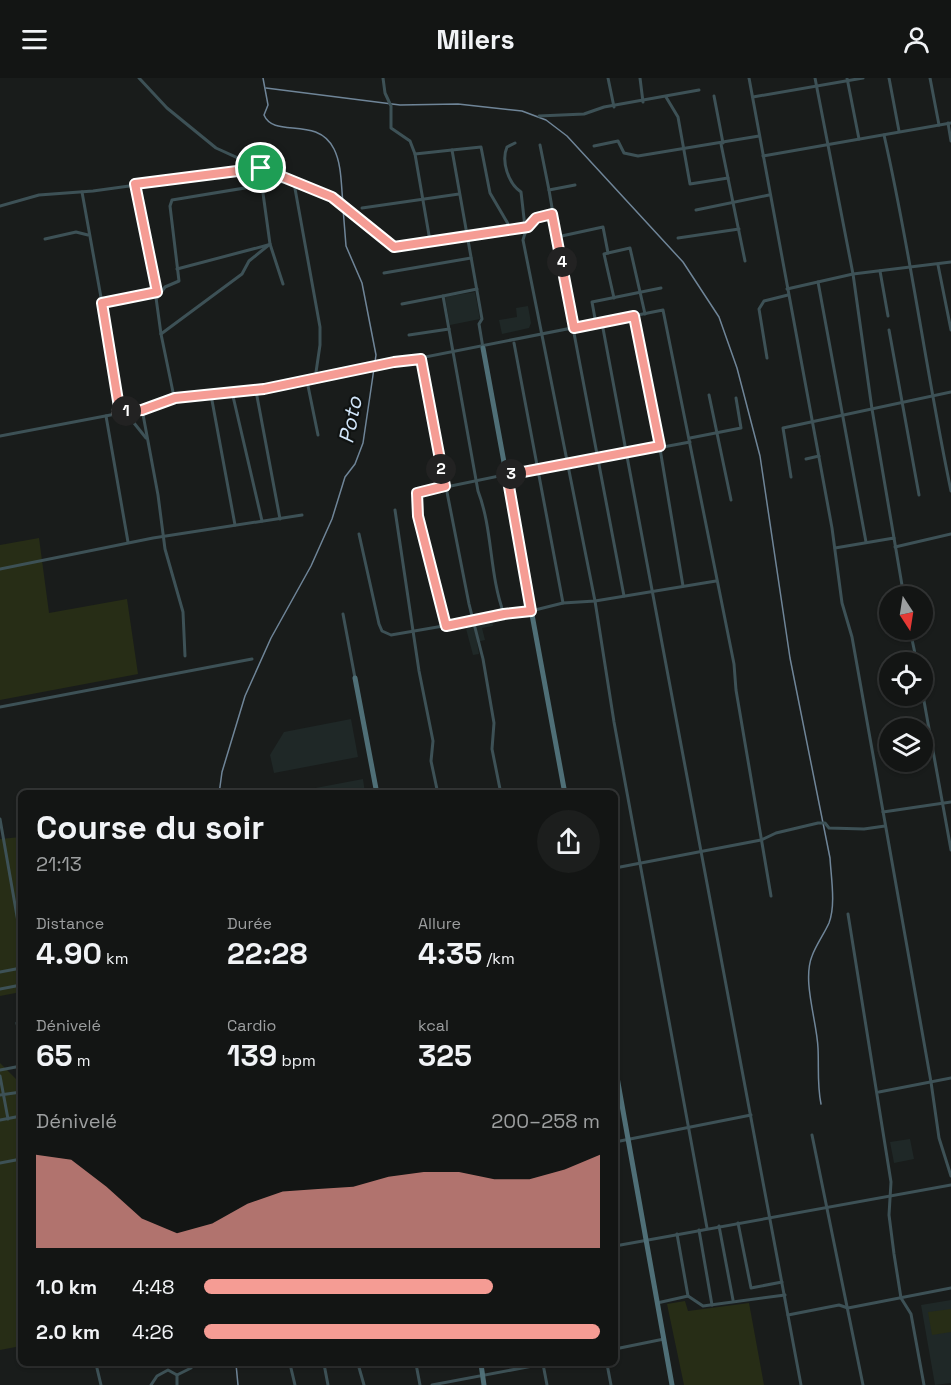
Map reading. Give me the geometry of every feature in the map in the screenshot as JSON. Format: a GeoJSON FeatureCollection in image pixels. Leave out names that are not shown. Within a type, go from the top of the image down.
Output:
{"type":"FeatureCollection","features":[{"type":"Feature","properties":{"kind":"street"},"geometry":{"type":"LineString","coordinates":[[139,78],[167,108],[216,148],[288,181],[332,197],[394,247],[526,227],[536,218],[552,214]]}},
{"type":"Feature","properties":{"kind":"street"},"geometry":{"type":"LineString","coordinates":[[383,78],[385,93],[391,105],[391,128],[410,141],[415,154],[430,241]]}},
{"type":"Feature","properties":{"kind":"street"},"geometry":{"type":"LineString","coordinates":[[608,78],[614,107]]}},
{"type":"Feature","properties":{"kind":"street"},"geometry":{"type":"LineString","coordinates":[[640,78],[643,102]]}},
{"type":"Feature","properties":{"kind":"street"},"geometry":{"type":"LineString","coordinates":[[749,78],[819,456],[842,603],[852,637],[932,1082],[939,1138],[951,1176]]}},
{"type":"Feature","properties":{"kind":"street"},"geometry":{"type":"LineString","coordinates":[[815,78],[853,274],[872,410],[902,586]]}},
{"type":"Feature","properties":{"kind":"street"},"geometry":{"type":"LineString","coordinates":[[753,98],[847,79],[863,78]]}},
{"type":"Feature","properties":{"kind":"street"},"geometry":{"type":"LineString","coordinates":[[889,78],[899,131]]}},
{"type":"Feature","properties":{"kind":"street"},"geometry":{"type":"LineString","coordinates":[[930,78],[939,125]]}},
{"type":"Feature","properties":{"kind":"street"},"geometry":{"type":"LineString","coordinates":[[847,79],[859,140]]}},
{"type":"Feature","properties":{"kind":"street"},"geometry":{"type":"LineString","coordinates":[[539,116],[584,114],[699,90]]}},
{"type":"Feature","properties":{"kind":"street"},"geometry":{"type":"LineString","coordinates":[[714,96],[745,261]]}},
{"type":"Feature","properties":{"kind":"street"},"geometry":{"type":"LineString","coordinates":[[666,97],[678,117],[690,184],[728,178]]}},
{"type":"Feature","properties":{"kind":"street"},"geometry":{"type":"LineString","coordinates":[[763,156],[949,123],[951,141]]}},
{"type":"Feature","properties":{"kind":"street"},"geometry":{"type":"LineString","coordinates":[[884,135],[894,192],[904,222],[908,267],[951,491]]}},
{"type":"Feature","properties":{"kind":"street"},"geometry":{"type":"LineString","coordinates":[[594,146],[618,141],[624,153],[638,156],[759,136]]}},
{"type":"Feature","properties":{"kind":"street"},"geometry":{"type":"LineString","coordinates":[[515,144],[507,147],[504,154],[513,186],[521,192],[526,227],[523,240],[540,337],[595,601],[614,722],[642,863],[707,1228]]}},
{"type":"Feature","properties":{"kind":"street"},"geometry":{"type":"LineString","coordinates":[[540,145],[624,596]]}},
{"type":"Feature","properties":{"kind":"street"},"geometry":{"type":"LineString","coordinates":[[415,154],[478,146],[483,150],[490,193],[511,229]]}},
{"type":"Feature","properties":{"kind":"street"},"geometry":{"type":"LineString","coordinates":[[452,150],[482,319],[478,324],[564,790]]}},
{"type":"Feature","properties":{"kind":"street"},"geometry":{"type":"LineString","coordinates":[[0,206],[39,195],[82,192],[261,168]]}},
{"type":"Feature","properties":{"kind":"street"},"geometry":{"type":"LineString","coordinates":[[157,298],[165,286],[179,281],[170,203],[184,197],[288,181]]}},
{"type":"Feature","properties":{"kind":"street"},"geometry":{"type":"LineString","coordinates":[[294,183],[320,327],[315,379]]}},
{"type":"Feature","properties":{"kind":"street"},"geometry":{"type":"LineString","coordinates":[[135,184],[157,292],[161,334],[175,398]]}},
{"type":"Feature","properties":{"kind":"street"},"geometry":{"type":"LineString","coordinates":[[549,190],[575,185]]}},
{"type":"Feature","properties":{"kind":"street"},"geometry":{"type":"LineString","coordinates":[[262,186],[270,244],[283,284]]}},
{"type":"Feature","properties":{"kind":"street"},"geometry":{"type":"LineString","coordinates":[[82,192],[119,407],[117,412]]}},
{"type":"Feature","properties":{"kind":"street"},"geometry":{"type":"LineString","coordinates":[[362,208],[459,194]]}},
{"type":"Feature","properties":{"kind":"street"},"geometry":{"type":"LineString","coordinates":[[696,210],[769,195]]}},
{"type":"Feature","properties":{"kind":"street"},"geometry":{"type":"LineString","coordinates":[[557,237],[603,227],[608,253]]}},
{"type":"Feature","properties":{"kind":"street"},"geometry":{"type":"LineString","coordinates":[[678,238],[739,229]]}},
{"type":"Feature","properties":{"kind":"street"},"geometry":{"type":"LineString","coordinates":[[45,239],[76,232],[88,235]]}},
{"type":"Feature","properties":{"kind":"street"},"geometry":{"type":"LineString","coordinates":[[177,269],[270,244]]}},
{"type":"Feature","properties":{"kind":"street"},"geometry":{"type":"LineString","coordinates":[[161,334],[242,274],[249,261],[270,244]]}},
{"type":"Feature","properties":{"kind":"street"},"geometry":{"type":"LineString","coordinates":[[614,297],[604,254],[630,248],[645,314]]}},
{"type":"Feature","properties":{"kind":"street"},"geometry":{"type":"LineString","coordinates":[[384,273],[471,258]]}},
{"type":"Feature","properties":{"kind":"street"},"geometry":{"type":"LineString","coordinates":[[787,289],[853,274],[951,262]]}},
{"type":"Feature","properties":{"kind":"street"},"geometry":{"type":"LineString","coordinates":[[938,264],[951,330]]}},
{"type":"Feature","properties":{"kind":"street"},"geometry":{"type":"LineString","coordinates":[[880,271],[888,316]]}},
{"type":"Feature","properties":{"kind":"street"},"geometry":{"type":"LineString","coordinates":[[818,282],[866,542]]}},
{"type":"Feature","properties":{"kind":"street"},"geometry":{"type":"LineString","coordinates":[[596,324],[592,302],[661,288]]}},
{"type":"Feature","properties":{"kind":"street"},"geometry":{"type":"LineString","coordinates":[[402,304],[477,289]]}},
{"type":"Feature","properties":{"kind":"street"},"geometry":{"type":"LineString","coordinates":[[102,303],[157,292]]}},
{"type":"Feature","properties":{"kind":"street"},"geometry":{"type":"LineString","coordinates":[[767,358],[759,309],[764,301],[788,295]]}},
{"type":"Feature","properties":{"kind":"street"},"geometry":{"type":"LineString","coordinates":[[442,296],[476,481],[486,513],[492,572],[504,614]]}},
{"type":"Feature","properties":{"kind":"street"},"geometry":{"type":"LineString","coordinates":[[0,436],[117,412],[142,410],[175,398],[256,390],[307,381],[394,362],[540,337],[663,310],[734,664],[736,690],[771,896]]}},
{"type":"Feature","properties":{"kind":"street"},"geometry":{"type":"LineString","coordinates":[[634,316],[660,446],[683,587]]}},
{"type":"Feature","properties":{"kind":"street"},"geometry":{"type":"LineString","coordinates":[[602,322],[801,1385]]}},
{"type":"Feature","properties":{"kind":"street"},"geometry":{"type":"LineString","coordinates":[[410,335],[448,329]]}},
{"type":"Feature","properties":{"kind":"street"},"geometry":{"type":"LineString","coordinates":[[889,330],[919,495]]}},
{"type":"Feature","properties":{"kind":"street"},"geometry":{"type":"LineString","coordinates":[[513,342],[563,603]]}},
{"type":"Feature","properties":{"kind":"street"},"geometry":{"type":"LineString","coordinates":[[421,359],[492,714],[492,749],[500,790]]}},
{"type":"Feature","properties":{"kind":"street"},"geometry":{"type":"LineString","coordinates":[[307,381],[318,435]]}},
{"type":"Feature","properties":{"kind":"street"},"geometry":{"type":"LineString","coordinates":[[256,390],[280,519]]}},
{"type":"Feature","properties":{"kind":"street"},"geometry":{"type":"LineString","coordinates":[[232,392],[262,521]]}},
{"type":"Feature","properties":{"kind":"street"},"geometry":{"type":"LineString","coordinates":[[791,477],[781,431],[783,428],[951,392]]}},
{"type":"Feature","properties":{"kind":"street"},"geometry":{"type":"LineString","coordinates":[[211,395],[235,525]]}},
{"type":"Feature","properties":{"kind":"street"},"geometry":{"type":"LineString","coordinates":[[709,395],[731,500]]}},
{"type":"Feature","properties":{"kind":"street"},"geometry":{"type":"LineString","coordinates":[[446,626],[418,516],[417,493],[538,468],[599,459],[741,428],[736,398]]}},
{"type":"Feature","properties":{"kind":"street"},"geometry":{"type":"LineString","coordinates":[[136,410],[130,414],[130,418],[147,439]]}},
{"type":"Feature","properties":{"kind":"street"},"geometry":{"type":"LineString","coordinates":[[142,410],[158,495],[163,536],[183,612],[185,656]]}},
{"type":"Feature","properties":{"kind":"street"},"geometry":{"type":"LineString","coordinates":[[106,416],[128,542]]}},
{"type":"Feature","properties":{"kind":"street"},"geometry":{"type":"LineString","coordinates":[[806,459],[819,456]]}},
{"type":"Feature","properties":{"kind":"street"},"geometry":{"type":"LineString","coordinates":[[395,510],[419,671],[433,741],[431,760],[437,790]]}},
{"type":"Feature","properties":{"kind":"street"},"geometry":{"type":"LineString","coordinates":[[0,569],[128,542],[302,515]]}},
{"type":"Feature","properties":{"kind":"street"},"geometry":{"type":"LineString","coordinates":[[359,534],[380,628],[391,635],[531,611],[563,603],[595,601],[716,581]]}},
{"type":"Feature","properties":{"kind":"street"},"geometry":{"type":"LineString","coordinates":[[895,547],[951,534]]}},
{"type":"Feature","properties":{"kind":"street"},"geometry":{"type":"LineString","coordinates":[[835,548],[894,538]]}},
{"type":"Feature","properties":{"kind":"street"},"geometry":{"type":"LineString","coordinates":[[343,614],[376,790]]}},
{"type":"Feature","properties":{"kind":"street"},"geometry":{"type":"LineString","coordinates":[[0,707],[252,659]]}},
{"type":"Feature","properties":{"kind":"street"},"geometry":{"type":"LineString","coordinates":[[925,706],[951,850]]}},
{"type":"Feature","properties":{"kind":"street"},"geometry":{"type":"LineString","coordinates":[[883,812],[951,802]]}},
{"type":"Feature","properties":{"kind":"street"},"geometry":{"type":"LineString","coordinates":[[0,819],[18,923]]}},
{"type":"Feature","properties":{"kind":"street"},"geometry":{"type":"LineString","coordinates":[[618,867],[761,840],[776,833],[818,823],[825,823],[829,828],[838,830],[885,826]]}},
{"type":"Feature","properties":{"kind":"street"},"geometry":{"type":"LineString","coordinates":[[848,914],[879,1092],[892,1195],[890,1215],[902,1298],[911,1314],[924,1385]]}},
{"type":"Feature","properties":{"kind":"street"},"geometry":{"type":"LineString","coordinates":[[0,972],[18,969]]}},
{"type":"Feature","properties":{"kind":"street"},"geometry":{"type":"LineString","coordinates":[[0,989],[18,986]]}},
{"type":"Feature","properties":{"kind":"street"},"geometry":{"type":"LineString","coordinates":[[17,1023],[18,1028]]}},
{"type":"Feature","properties":{"kind":"street"},"geometry":{"type":"LineString","coordinates":[[0,1070],[18,1067]]}},
{"type":"Feature","properties":{"kind":"street"},"geometry":{"type":"LineString","coordinates":[[0,1076],[8,1119]]}},
{"type":"Feature","properties":{"kind":"street"},"geometry":{"type":"LineString","coordinates":[[879,1092],[951,1078]]}},
{"type":"Feature","properties":{"kind":"street"},"geometry":{"type":"LineString","coordinates":[[2,1095],[18,1092]]}},
{"type":"Feature","properties":{"kind":"street"},"geometry":{"type":"LineString","coordinates":[[618,1092],[672,1385]]}},
{"type":"Feature","properties":{"kind":"street"},"geometry":{"type":"LineString","coordinates":[[618,1141],[751,1115]]}},
{"type":"Feature","properties":{"kind":"street"},"geometry":{"type":"LineString","coordinates":[[0,1120],[18,1117]]}},
{"type":"Feature","properties":{"kind":"street"},"geometry":{"type":"LineString","coordinates":[[812,1135],[863,1385]]}},
{"type":"Feature","properties":{"kind":"street"},"geometry":{"type":"LineString","coordinates":[[0,1163],[18,1160]]}},
{"type":"Feature","properties":{"kind":"street"},"geometry":{"type":"LineString","coordinates":[[618,1245],[951,1185]]}},
{"type":"Feature","properties":{"kind":"street"},"geometry":{"type":"LineString","coordinates":[[738,1223],[751,1288],[782,1282]]}},
{"type":"Feature","properties":{"kind":"street"},"geometry":{"type":"LineString","coordinates":[[719,1226],[733,1300]]}},
{"type":"Feature","properties":{"kind":"street"},"geometry":{"type":"LineString","coordinates":[[699,1230],[712,1305]]}},
{"type":"Feature","properties":{"kind":"street"},"geometry":{"type":"LineString","coordinates":[[677,1234],[688,1296],[702,1306],[785,1294]]}},
{"type":"Feature","properties":{"kind":"street"},"geometry":{"type":"LineString","coordinates":[[789,1314],[839,1305],[848,1308],[951,1288]]}},
{"type":"Feature","properties":{"kind":"street"},"geometry":{"type":"LineString","coordinates":[[657,1303],[688,1296]]}},
{"type":"Feature","properties":{"kind":"street"},"geometry":{"type":"LineString","coordinates":[[618,1348],[664,1339]]}},
{"type":"Feature","properties":{"kind":"street"},"geometry":{"type":"LineString","coordinates":[[96,1366],[101,1385]]}},
{"type":"Feature","properties":{"kind":"street"},"geometry":{"type":"LineString","coordinates":[[290,1366],[294,1385]]}},
{"type":"Feature","properties":{"kind":"street"},"geometry":{"type":"LineString","coordinates":[[324,1366],[328,1385]]}},
{"type":"Feature","properties":{"kind":"street"},"geometry":{"type":"LineString","coordinates":[[359,1366],[364,1385]]}},
{"type":"Feature","properties":{"kind":"street"},"geometry":{"type":"LineString","coordinates":[[416,1366],[420,1385]]}},
{"type":"Feature","properties":{"kind":"street"},"geometry":{"type":"LineString","coordinates":[[481,1366],[484,1385]]}},
{"type":"Feature","properties":{"kind":"street"},"geometry":{"type":"LineString","coordinates":[[432,1385],[532,1366]]}},
{"type":"Feature","properties":{"kind":"street"},"geometry":{"type":"LineString","coordinates":[[543,1366],[547,1385]]}},
{"type":"Feature","properties":{"kind":"street"},"geometry":{"type":"LineString","coordinates":[[607,1366],[611,1385]]}},
{"type":"Feature","properties":{"kind":"street"},"geometry":{"type":"LineString","coordinates":[[177,1375],[191,1368]]}},
{"type":"Feature","properties":{"kind":"street"},"geometry":{"type":"LineString","coordinates":[[151,1385],[161,1372],[168,1370],[177,1375]]}},
{"type":"Feature","properties":{"kind":"street"},"geometry":{"type":"LineString","coordinates":[[177,1375],[177,1385]]}},
{"type":"Feature","properties":{"kind":"shaded area"},"geometry":{"type":"Polygon","coordinates":[[[475,292],[480,319],[450,325],[445,297],[475,292]]]}},
{"type":"Feature","properties":{"kind":"shaded area"},"geometry":{"type":"Polygon","coordinates":[[[528,306],[531,323],[529,328],[502,334],[499,320],[517,317],[516,308],[528,306]]]}},
{"type":"Feature","properties":{"kind":"shaded area"},"geometry":{"type":"Polygon","coordinates":[[[492,620],[493,626],[482,628],[485,640],[477,642],[479,654],[473,655],[465,625],[492,620]]]}},
{"type":"Feature","properties":{"kind":"shaded area"},"geometry":{"type":"Polygon","coordinates":[[[351,719],[358,757],[274,773],[270,755],[284,732],[351,719]]]}},
{"type":"Feature","properties":{"kind":"shaded area"},"geometry":{"type":"Polygon","coordinates":[[[363,779],[365,790],[305,790],[363,779]]]}},
{"type":"Feature","properties":{"kind":"shaded area"},"geometry":{"type":"Polygon","coordinates":[[[910,1139],[914,1159],[894,1163],[890,1142],[910,1139]]]}},
{"type":"Feature","properties":{"kind":"shaded area"},"geometry":{"type":"Polygon","coordinates":[[[951,1300],[951,1383],[935,1385],[921,1305],[951,1300]]]}},
{"type":"Feature","properties":{"kind":"green space"},"geometry":{"type":"Polygon","coordinates":[[[39,538],[49,613],[127,599],[138,674],[0,700],[0,545],[39,538]]]}},
{"type":"Feature","properties":{"kind":"green space"},"geometry":{"type":"Polygon","coordinates":[[[18,837],[18,993],[0,996],[0,839],[18,837]]]}},
{"type":"Feature","properties":{"kind":"green space"},"geometry":{"type":"Polygon","coordinates":[[[0,1063],[18,1081],[18,1347],[0,1350],[0,1063]]]}},
{"type":"Feature","properties":{"kind":"green space"},"geometry":{"type":"Polygon","coordinates":[[[685,1301],[688,1311],[749,1303],[764,1385],[684,1385],[667,1304],[685,1301]]]}},
{"type":"Feature","properties":{"kind":"green space"},"geometry":{"type":"Polygon","coordinates":[[[951,1309],[951,1332],[932,1335],[928,1312],[951,1309]]]}},
{"type":"Feature","properties":{"kind":"waterway","name":"Poto"},"geometry":{"type":"LineString","coordinates":[[263,78],[268,105],[264,115],[269,122],[277,126],[317,133],[327,139],[334,149],[340,169],[343,203]]}},
{"type":"Feature","properties":{"kind":"waterway"},"geometry":{"type":"LineString","coordinates":[[266,88],[400,105],[458,104],[522,111],[546,120],[567,136],[683,262],[719,317],[737,368],[760,456],[790,658],[830,858],[831,916],[809,966],[809,989],[817,1037],[821,1104]]}},
{"type":"Feature","properties":{"kind":"waterway","name":"Poto"},"geometry":{"type":"LineString","coordinates":[[220,790],[222,772],[245,696],[271,638],[311,566],[332,519],[345,477],[355,464],[363,443],[376,355],[362,283],[346,246],[343,208]]}},
{"type":"Feature","properties":{"kind":"waterway","name":"Poto"},"geometry":{"type":"LineString","coordinates":[[236,1366],[238,1385]]}},
{"type":"Feature","properties":{"kind":"route"},"geometry":{"type":"LineString","coordinates":[[261,168],[332,197],[394,247],[528,227],[536,218],[552,214],[574,328],[634,316],[660,446],[507,475],[531,611],[446,626],[440,611],[418,516],[417,493],[445,486],[421,359],[394,362],[264,389],[175,398],[142,410],[117,412],[119,407],[102,303],[157,292],[135,184],[261,168]]}}]}
